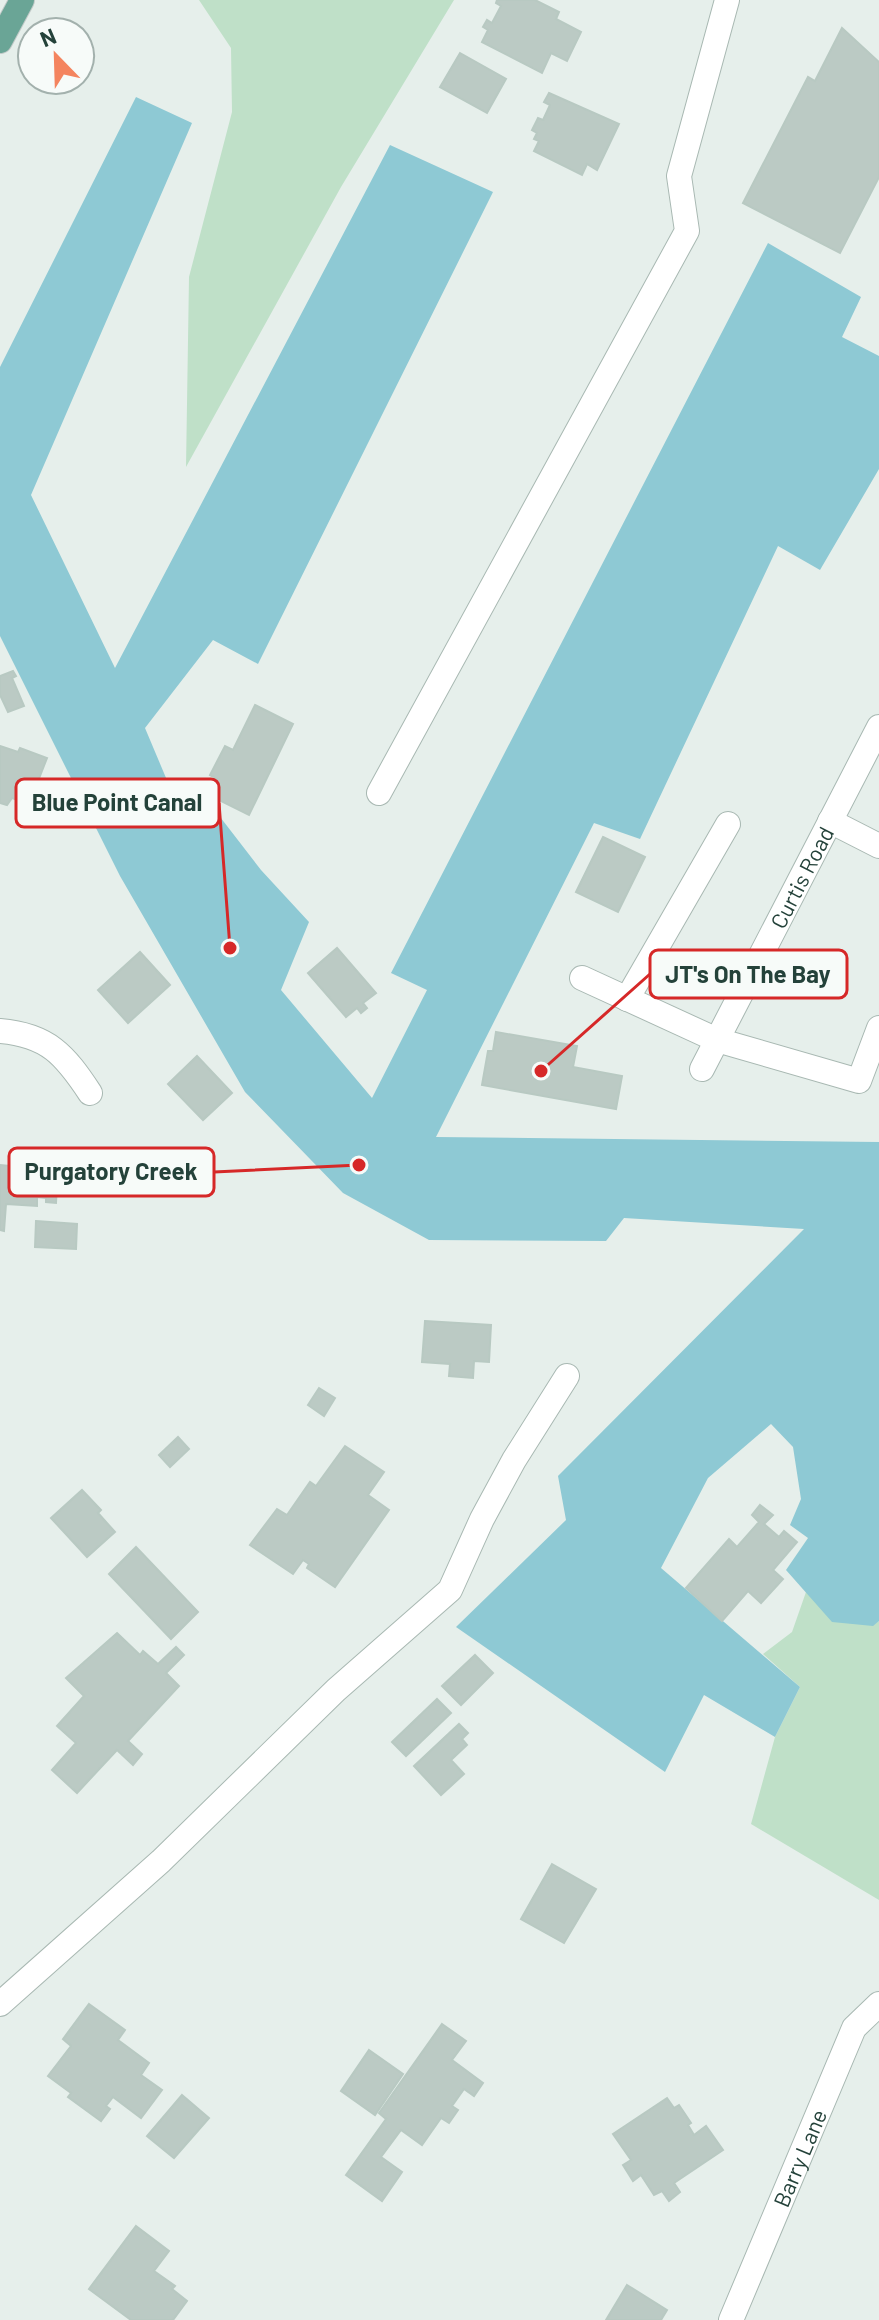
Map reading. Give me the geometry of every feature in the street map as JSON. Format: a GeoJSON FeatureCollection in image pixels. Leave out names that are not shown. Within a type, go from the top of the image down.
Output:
{"type":"FeatureCollection","features":[{"type":"Feature","properties":{"kind":"main road"},"geometry":{"type":"LineString","coordinates":[[0,41],[22,0]]}},
{"type":"Feature","properties":{"kind":"street"},"geometry":{"type":"LineString","coordinates":[[379,793],[687,231],[679,176],[727,0]]}},
{"type":"Feature","properties":{"kind":"street","name":"Curtis Road"},"geometry":{"type":"LineString","coordinates":[[702,1069],[879,727]]}},
{"type":"Feature","properties":{"kind":"street"},"geometry":{"type":"LineString","coordinates":[[830,821],[879,846]]}},
{"type":"Feature","properties":{"kind":"street"},"geometry":{"type":"LineString","coordinates":[[627,999],[728,824]]}},
{"type":"Feature","properties":{"kind":"street"},"geometry":{"type":"LineString","coordinates":[[582,978],[717,1040],[859,1081],[879,1028]]}},
{"type":"Feature","properties":{"kind":"street"},"geometry":{"type":"LineString","coordinates":[[0,1031],[45,1043],[68,1060],[90,1093]]}},
{"type":"Feature","properties":{"kind":"street"},"geometry":{"type":"LineString","coordinates":[[0,2004],[161,1861],[336,1690],[450,1590],[482,1519],[514,1460],[567,1376]]}},
{"type":"Feature","properties":{"kind":"street","name":"Barry Lane"},"geometry":{"type":"LineString","coordinates":[[731,2320],[854,2028],[879,2004]]}},
{"type":"Feature","properties":{"kind":"green space"},"geometry":{"type":"Polygon","coordinates":[[[199,0],[454,0],[341,187],[186,467],[189,277],[232,112],[231,48],[199,0]]]}},
{"type":"Feature","properties":{"kind":"green space"},"geometry":{"type":"Polygon","coordinates":[[[806,1592],[873,1625],[879,1621],[879,1900],[751,1824],[775,1737],[800,1687],[763,1654],[792,1632],[806,1592]]]}},
{"type":"Feature","properties":{"kind":"water"},"geometry":{"type":"Polygon","coordinates":[[[136,97],[192,123],[31,495],[115,668],[390,145],[493,192],[258,664],[213,640],[145,728],[177,804],[207,800],[261,870],[309,922],[281,990],[372,1098],[427,990],[391,973],[768,243],[861,297],[842,337],[879,356],[879,469],[820,570],[778,546],[640,839],[594,823],[436,1137],[879,1142],[879,1621],[873,1626],[832,1622],[786,1570],[808,1538],[790,1525],[801,1499],[793,1447],[771,1424],[708,1478],[661,1568],[800,1687],[775,1737],[704,1695],[665,1772],[456,1627],[566,1520],[558,1476],[804,1229],[624,1218],[606,1241],[429,1240],[343,1193],[245,1092],[120,876],[0,636],[0,367],[136,97]]]}},
{"type":"Feature","properties":{"kind":"building"},"geometry":{"type":"Polygon","coordinates":[[[497,0],[535,0],[559,12],[556,19],[581,32],[567,61],[551,53],[542,73],[482,42],[488,30],[483,27],[487,20],[492,23],[501,6],[496,3],[497,0]]]}},
{"type":"Feature","properties":{"kind":"building"},"geometry":{"type":"Polygon","coordinates":[[[842,28],[879,62],[879,177],[840,253],[743,203],[808,77],[815,81],[842,28]]]}},
{"type":"Feature","properties":{"kind":"building"},"geometry":{"type":"Polygon","coordinates":[[[460,53],[506,79],[487,113],[440,87],[460,53]]]}},
{"type":"Feature","properties":{"kind":"building"},"geometry":{"type":"Polygon","coordinates":[[[549,93],[619,124],[597,170],[587,164],[582,175],[534,151],[539,141],[534,139],[537,133],[532,130],[538,118],[543,120],[550,105],[544,102],[549,93]]]}},
{"type":"Feature","properties":{"kind":"building"},"geometry":{"type":"Polygon","coordinates":[[[13,671],[16,676],[12,678],[24,706],[8,712],[0,695],[0,676],[13,671]]]}},
{"type":"Feature","properties":{"kind":"building"},"geometry":{"type":"Polygon","coordinates":[[[255,705],[293,724],[249,815],[209,795],[217,779],[210,775],[225,746],[233,750],[255,705]]]}},
{"type":"Feature","properties":{"kind":"building"},"geometry":{"type":"Polygon","coordinates":[[[0,746],[18,752],[20,748],[47,758],[29,804],[12,798],[7,805],[0,803],[0,746]]]}},
{"type":"Feature","properties":{"kind":"building"},"geometry":{"type":"Polygon","coordinates":[[[603,837],[645,857],[618,912],[576,892],[603,837]]]}},
{"type":"Feature","properties":{"kind":"building"},"geometry":{"type":"Polygon","coordinates":[[[337,948],[376,993],[363,1003],[367,1008],[361,1013],[357,1008],[346,1017],[308,973],[337,948]]]}},
{"type":"Feature","properties":{"kind":"building"},"geometry":{"type":"Polygon","coordinates":[[[140,952],[170,985],[128,1023],[98,990],[140,952]]]}},
{"type":"Feature","properties":{"kind":"building"},"geometry":{"type":"Polygon","coordinates":[[[496,1032],[577,1046],[573,1067],[622,1076],[616,1109],[482,1085],[488,1051],[493,1051],[496,1032]]]}},
{"type":"Feature","properties":{"kind":"building"},"geometry":{"type":"Polygon","coordinates":[[[197,1056],[232,1093],[203,1120],[168,1084],[197,1056]]]}},
{"type":"Feature","properties":{"kind":"building"},"geometry":{"type":"Polygon","coordinates":[[[0,1165],[39,1169],[38,1174],[47,1175],[46,1183],[57,1184],[56,1203],[37,1197],[37,1206],[6,1204],[4,1231],[0,1230],[0,1165]]]}},
{"type":"Feature","properties":{"kind":"building"},"geometry":{"type":"Polygon","coordinates":[[[36,1221],[77,1224],[76,1249],[35,1247],[36,1221]]]}},
{"type":"Feature","properties":{"kind":"building"},"geometry":{"type":"Polygon","coordinates":[[[425,1321],[491,1325],[489,1362],[474,1361],[473,1378],[449,1376],[450,1364],[422,1362],[425,1321]]]}},
{"type":"Feature","properties":{"kind":"building"},"geometry":{"type":"Polygon","coordinates":[[[319,1388],[335,1398],[324,1416],[308,1405],[319,1388]]]}},
{"type":"Feature","properties":{"kind":"building"},"geometry":{"type":"Polygon","coordinates":[[[178,1437],[189,1449],[170,1467],[159,1455],[178,1437]]]}},
{"type":"Feature","properties":{"kind":"building"},"geometry":{"type":"Polygon","coordinates":[[[345,1446],[384,1472],[368,1495],[389,1510],[335,1587],[307,1568],[309,1564],[303,1560],[293,1574],[250,1545],[277,1509],[287,1515],[310,1482],[316,1486],[345,1446]]]}},
{"type":"Feature","properties":{"kind":"building"},"geometry":{"type":"Polygon","coordinates":[[[82,1490],[101,1510],[98,1513],[115,1532],[87,1557],[51,1518],[82,1490]]]}},
{"type":"Feature","properties":{"kind":"building"},"geometry":{"type":"Polygon","coordinates":[[[760,1505],[773,1515],[764,1524],[779,1537],[784,1531],[797,1542],[773,1570],[783,1579],[761,1603],[748,1591],[722,1621],[686,1588],[729,1539],[737,1547],[759,1522],[752,1515],[760,1505]]]}},
{"type":"Feature","properties":{"kind":"building"},"geometry":{"type":"Polygon","coordinates":[[[136,1547],[198,1612],[171,1639],[109,1574],[136,1547]]]}},
{"type":"Feature","properties":{"kind":"building"},"geometry":{"type":"Polygon","coordinates":[[[117,1633],[140,1655],[143,1651],[158,1664],[176,1647],[184,1655],[166,1673],[179,1686],[128,1741],[142,1754],[133,1765],[117,1750],[77,1793],[52,1770],[76,1743],[57,1726],[84,1696],[66,1678],[117,1633]]]}},
{"type":"Feature","properties":{"kind":"building"},"geometry":{"type":"Polygon","coordinates":[[[475,1655],[493,1673],[461,1705],[442,1686],[475,1655]]]}},
{"type":"Feature","properties":{"kind":"building"},"geometry":{"type":"Polygon","coordinates":[[[437,1699],[451,1713],[406,1756],[392,1742],[437,1699]]]}},
{"type":"Feature","properties":{"kind":"building"},"geometry":{"type":"Polygon","coordinates":[[[459,1724],[468,1733],[462,1739],[467,1745],[451,1760],[464,1774],[441,1795],[414,1766],[459,1724]]]}},
{"type":"Feature","properties":{"kind":"building"},"geometry":{"type":"Polygon","coordinates":[[[552,1864],[596,1889],[564,1943],[521,1919],[552,1864]]]}},
{"type":"Feature","properties":{"kind":"building"},"geometry":{"type":"Polygon","coordinates":[[[89,2004],[125,2030],[118,2040],[149,2063],[141,2075],[162,2090],[141,2118],[113,2097],[106,2106],[110,2109],[101,2121],[68,2097],[71,2093],[48,2076],[71,2046],[63,2039],[89,2004]]]}},
{"type":"Feature","properties":{"kind":"building"},"geometry":{"type":"Polygon","coordinates":[[[442,2024],[466,2041],[452,2060],[483,2083],[474,2096],[464,2089],[452,2106],[458,2110],[449,2123],[441,2118],[422,2145],[401,2130],[381,2157],[402,2172],[382,2201],[346,2175],[386,2119],[379,2113],[442,2024]]]}},
{"type":"Feature","properties":{"kind":"building"},"geometry":{"type":"Polygon","coordinates":[[[369,2050],[403,2074],[375,2115],[341,2091],[369,2050]]]}},
{"type":"Feature","properties":{"kind":"building"},"geometry":{"type":"Polygon","coordinates":[[[182,2095],[209,2118],[174,2158],[147,2136],[182,2095]]]}},
{"type":"Feature","properties":{"kind":"building"},"geometry":{"type":"Polygon","coordinates":[[[667,2098],[674,2108],[679,2105],[691,2123],[688,2125],[694,2135],[706,2126],[723,2150],[674,2183],[680,2192],[669,2201],[662,2191],[654,2195],[641,2175],[633,2181],[623,2165],[631,2160],[613,2134],[667,2098]]]}},
{"type":"Feature","properties":{"kind":"building"},"geometry":{"type":"Polygon","coordinates":[[[136,2226],[169,2251],[154,2271],[175,2286],[172,2289],[187,2301],[173,2320],[131,2320],[89,2289],[136,2226]]]}},
{"type":"Feature","properties":{"kind":"building"},"geometry":{"type":"Polygon","coordinates":[[[627,2285],[667,2310],[661,2320],[606,2320],[627,2285]]]}},
{"type":"Feature","properties":{"kind":"place","name":"Blue Point Canal"},"geometry":{"type":"Point","coordinates":[230,948]}},
{"type":"Feature","properties":{"kind":"place","name":"JT's On The Bay"},"geometry":{"type":"Point","coordinates":[541,1071]}},
{"type":"Feature","properties":{"kind":"place","name":"Purgatory Creek"},"geometry":{"type":"Point","coordinates":[359,1165]}}]}
